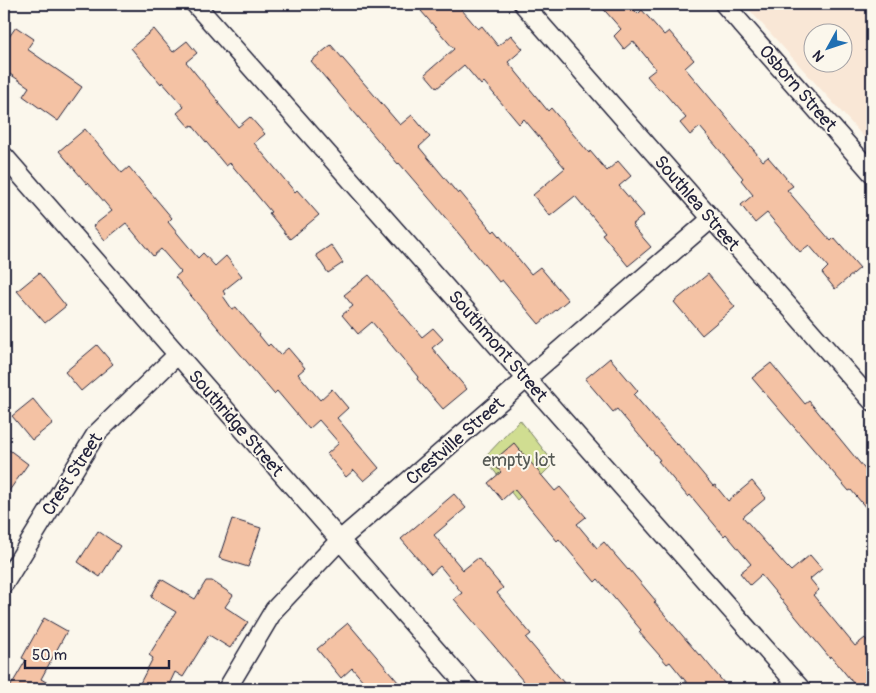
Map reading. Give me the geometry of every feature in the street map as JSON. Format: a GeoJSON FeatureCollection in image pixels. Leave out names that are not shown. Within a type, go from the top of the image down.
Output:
{"type":"FeatureCollection","features":[{"type":"Feature","properties":{"kind":"street","name":"Southmont Street"},"geometry":{"type":"LineString","coordinates":[[195,4],[801,689]]}},
{"type":"Feature","properties":{"kind":"street","name":"Southlea Street"},"geometry":{"type":"LineString","coordinates":[[523,4],[872,401]]}},
{"type":"Feature","properties":{"kind":"street","name":"Osborn Street"},"geometry":{"type":"LineString","coordinates":[[724,4],[872,173]]}},
{"type":"Feature","properties":{"kind":"street","name":"Southridge Street"},"geometry":{"type":"LineString","coordinates":[[4,156],[470,689]]}},
{"type":"Feature","properties":{"kind":"street","name":"Crestville Street"},"geometry":{"type":"LineString","coordinates":[[227,689],[274,610],[340,540],[711,219]]}},
{"type":"Feature","properties":{"kind":"street","name":"Crest Street"},"geometry":{"type":"LineString","coordinates":[[4,584],[96,434],[177,355]]}},
{"type":"Feature","properties":{"kind":"shaded area"},"geometry":{"type":"Polygon","coordinates":[[[744,4],[872,4],[872,146],[805,72],[854,72],[854,22],[804,22],[804,71],[744,4]]]}},
{"type":"Feature","properties":{"kind":"green space","name":"empty lot"},"geometry":{"type":"Polygon","coordinates":[[[520,420],[554,463],[517,500],[484,458],[520,420]]]}},
{"type":"Feature","properties":{"kind":"building"},"geometry":{"type":"Polygon","coordinates":[[[429,4],[457,4],[478,29],[482,26],[498,46],[511,35],[523,49],[508,62],[548,111],[551,108],[607,171],[618,161],[631,176],[619,186],[644,215],[632,225],[651,247],[628,266],[602,234],[605,232],[575,196],[550,216],[533,195],[565,168],[524,119],[519,124],[484,82],[481,85],[464,65],[437,88],[425,74],[454,49],[421,11],[429,4]]]}},
{"type":"Feature","properties":{"kind":"building"},"geometry":{"type":"Polygon","coordinates":[[[599,4],[628,4],[638,14],[642,10],[664,35],[669,31],[694,60],[685,68],[763,161],[768,157],[793,186],[787,190],[831,241],[834,238],[860,268],[835,289],[822,273],[828,267],[809,245],[800,252],[767,213],[755,223],[741,205],[753,195],[741,180],[743,178],[700,127],[690,135],[680,123],[686,118],[647,76],[656,69],[633,41],[624,49],[614,36],[621,29],[599,4]]]}},
{"type":"Feature","properties":{"kind":"building"},"geometry":{"type":"Polygon","coordinates":[[[16,27],[34,39],[27,49],[82,87],[58,121],[23,96],[29,87],[4,70],[4,44],[16,27]]]}},
{"type":"Feature","properties":{"kind":"building"},"geometry":{"type":"Polygon","coordinates":[[[154,29],[173,52],[187,41],[197,53],[186,62],[238,127],[250,117],[265,134],[254,143],[295,192],[297,190],[319,215],[290,239],[269,213],[271,212],[230,163],[226,166],[192,125],[189,127],[177,113],[184,107],[162,82],[161,84],[131,48],[154,29]]]}},
{"type":"Feature","properties":{"kind":"building"},"geometry":{"type":"Polygon","coordinates":[[[331,45],[400,125],[412,115],[430,137],[419,147],[458,194],[460,192],[493,232],[495,230],[531,274],[540,267],[568,300],[539,324],[502,280],[499,282],[311,61],[331,45]]]}},
{"type":"Feature","properties":{"kind":"building"},"geometry":{"type":"Polygon","coordinates":[[[85,129],[122,173],[129,167],[172,218],[168,222],[198,258],[203,253],[215,266],[226,256],[242,276],[223,291],[225,294],[223,296],[232,309],[236,307],[268,346],[270,344],[280,355],[288,348],[305,368],[298,374],[320,400],[332,389],[348,408],[337,418],[379,468],[364,481],[354,470],[346,477],[327,454],[339,443],[319,420],[309,429],[277,391],[274,394],[175,277],[181,272],[161,249],[153,256],[126,223],[105,240],[93,226],[112,211],[59,151],[85,129]]]}},
{"type":"Feature","properties":{"kind":"building"},"geometry":{"type":"Polygon","coordinates":[[[331,245],[343,263],[328,273],[316,255],[331,245]]]}},
{"type":"Feature","properties":{"kind":"building"},"geometry":{"type":"Polygon","coordinates":[[[39,273],[66,306],[45,323],[17,291],[39,273]]]}},
{"type":"Feature","properties":{"kind":"building"},"geometry":{"type":"Polygon","coordinates":[[[708,274],[735,307],[702,335],[674,302],[708,274]]]}},
{"type":"Feature","properties":{"kind":"building"},"geometry":{"type":"Polygon","coordinates":[[[369,275],[422,337],[433,328],[443,339],[432,348],[467,389],[443,409],[372,322],[358,334],[342,315],[353,306],[344,295],[369,275]]]}},
{"type":"Feature","properties":{"kind":"building"},"geometry":{"type":"Polygon","coordinates":[[[97,345],[113,364],[81,391],[65,372],[97,345]]]}},
{"type":"Feature","properties":{"kind":"building"},"geometry":{"type":"Polygon","coordinates":[[[610,358],[638,391],[634,395],[728,501],[752,481],[766,498],[743,517],[791,571],[810,555],[822,569],[810,579],[819,590],[813,595],[855,646],[865,638],[872,647],[872,677],[858,689],[761,575],[750,585],[740,573],[751,564],[726,534],[724,536],[690,495],[688,497],[617,409],[613,412],[585,379],[610,358]]]}},
{"type":"Feature","properties":{"kind":"building"},"geometry":{"type":"Polygon","coordinates":[[[771,363],[805,404],[809,401],[872,478],[872,515],[752,378],[771,363]]]}},
{"type":"Feature","properties":{"kind":"building"},"geometry":{"type":"Polygon","coordinates":[[[33,399],[53,423],[32,440],[12,416],[33,399]]]}},
{"type":"Feature","properties":{"kind":"building"},"geometry":{"type":"Polygon","coordinates":[[[514,443],[555,491],[560,487],[586,517],[577,524],[597,548],[604,542],[629,569],[656,601],[654,602],[729,689],[692,689],[670,662],[667,664],[639,632],[641,630],[598,579],[595,582],[559,539],[557,541],[514,489],[502,500],[488,483],[501,472],[492,462],[514,443]]]}},
{"type":"Feature","properties":{"kind":"building"},"geometry":{"type":"Polygon","coordinates":[[[4,446],[28,464],[4,498],[4,446]]]}},
{"type":"Feature","properties":{"kind":"building"},"geometry":{"type":"Polygon","coordinates":[[[454,494],[466,508],[434,535],[463,570],[478,558],[503,588],[497,593],[531,634],[526,638],[569,689],[530,689],[454,599],[462,593],[440,566],[431,574],[401,539],[454,494]]]}},
{"type":"Feature","properties":{"kind":"building"},"geometry":{"type":"Polygon","coordinates":[[[232,519],[261,528],[248,567],[219,558],[232,519]]]}},
{"type":"Feature","properties":{"kind":"building"},"geometry":{"type":"Polygon","coordinates":[[[98,531],[120,546],[100,577],[78,562],[98,531]]]}},
{"type":"Feature","properties":{"kind":"building"},"geometry":{"type":"Polygon","coordinates":[[[161,579],[195,599],[206,581],[212,581],[233,595],[225,607],[248,622],[230,648],[209,635],[183,677],[175,672],[167,689],[137,689],[153,658],[149,655],[176,612],[151,597],[161,579]]]}},
{"type":"Feature","properties":{"kind":"building"},"geometry":{"type":"Polygon","coordinates":[[[44,618],[67,631],[41,679],[58,689],[9,689],[26,660],[22,658],[44,618]]]}},
{"type":"Feature","properties":{"kind":"building"},"geometry":{"type":"Polygon","coordinates":[[[348,623],[404,689],[370,689],[352,668],[341,678],[317,649],[348,623]]]}}]}
